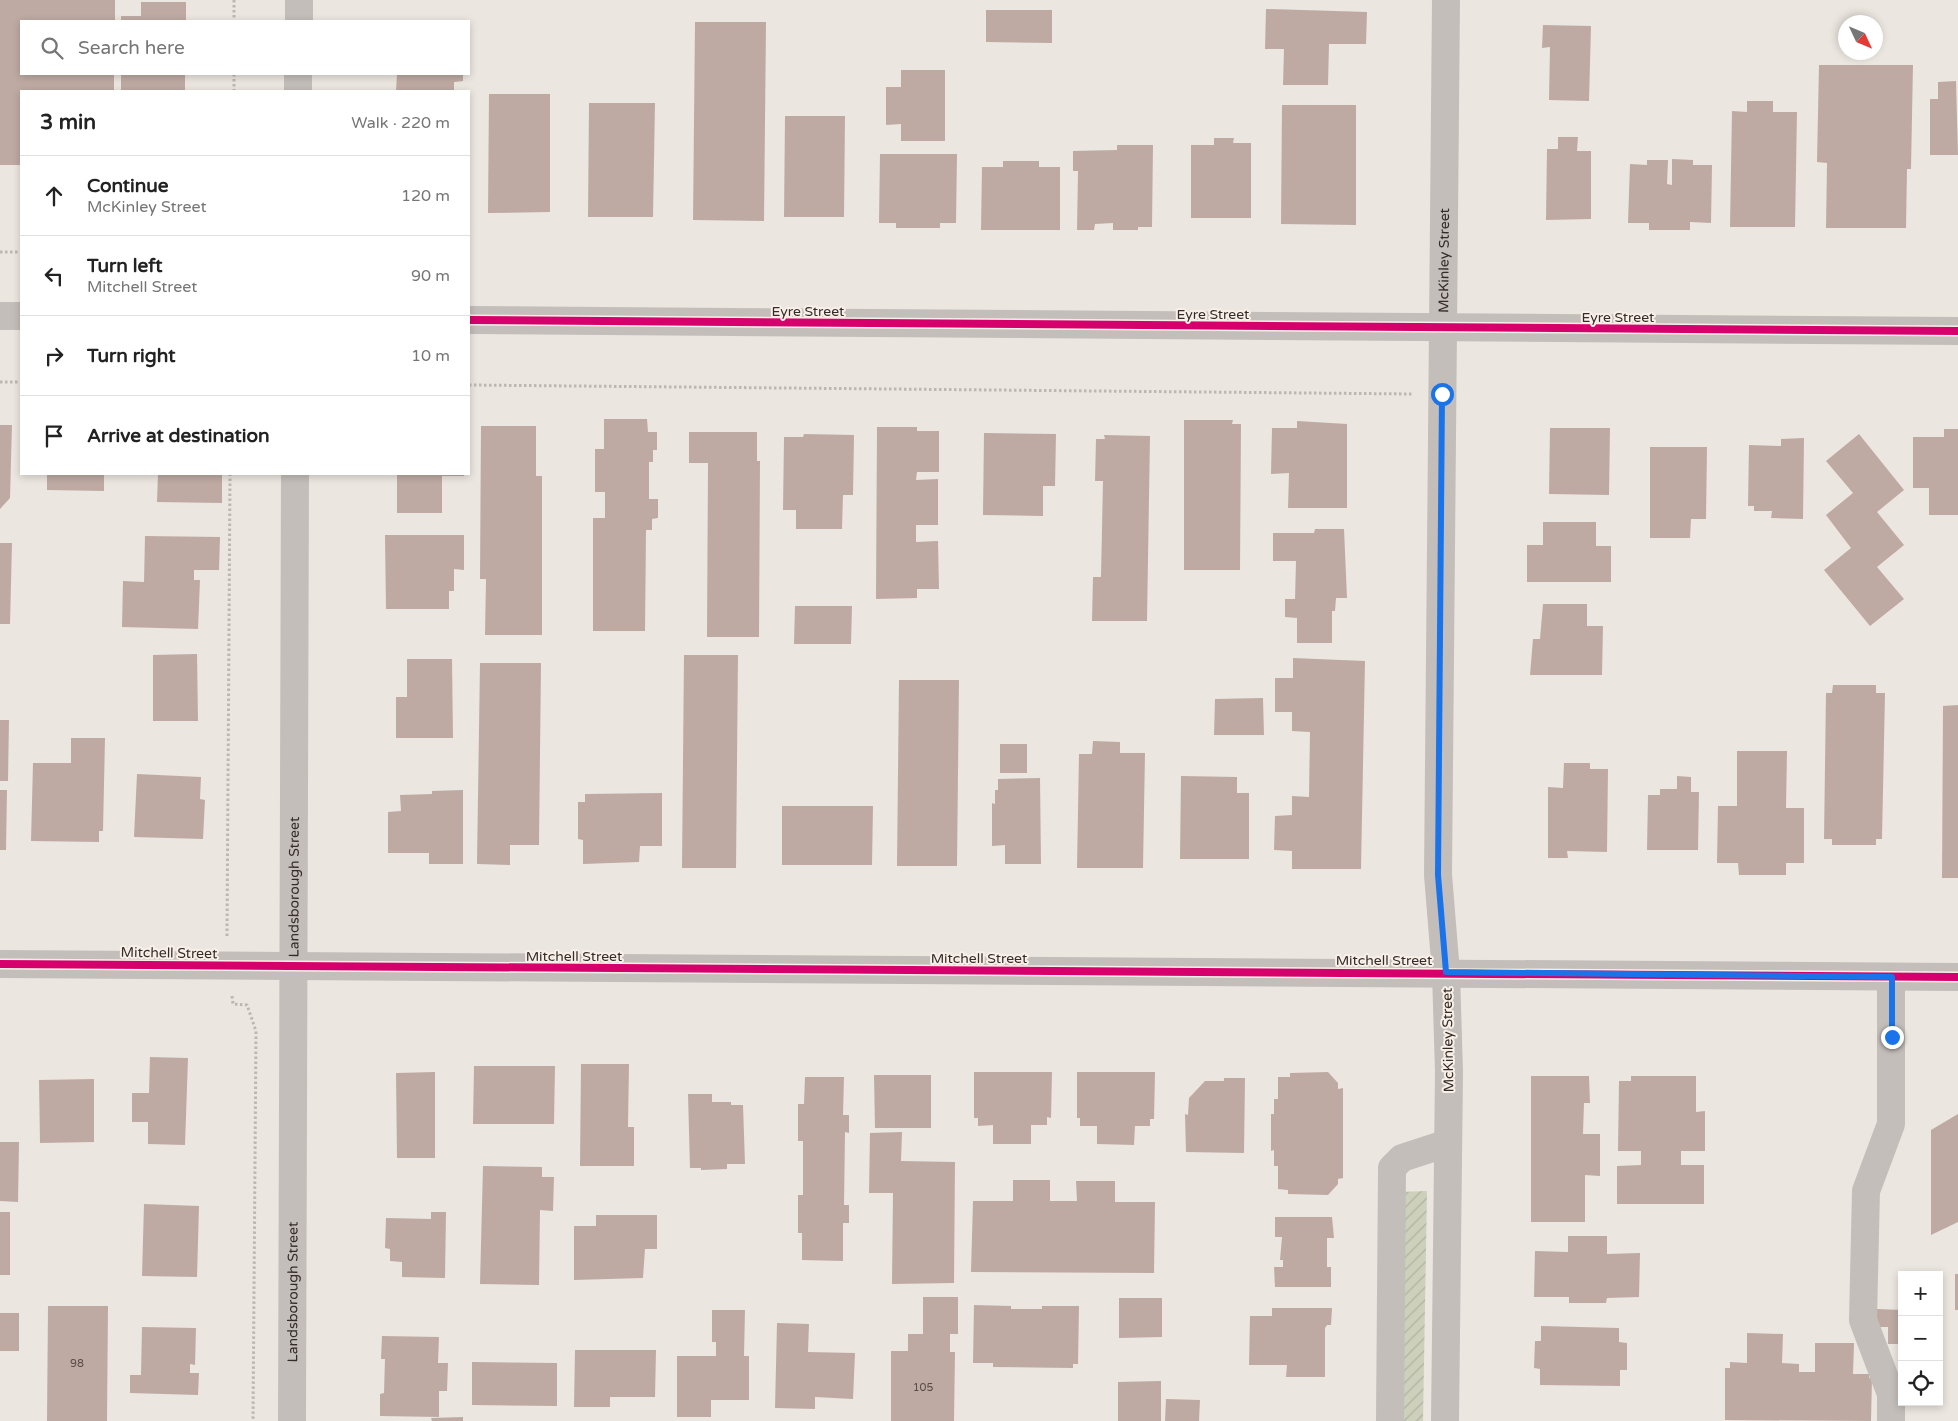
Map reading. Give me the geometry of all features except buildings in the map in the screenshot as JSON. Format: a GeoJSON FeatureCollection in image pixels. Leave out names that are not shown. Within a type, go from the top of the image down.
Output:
{"type":"FeatureCollection","features":[{"type":"Feature","properties":{"kind":"street"},"geometry":{"type":"LineString","coordinates":[[299,0],[299,20]]}},
{"type":"Feature","properties":{"kind":"street","name":"McKinley Street"},"geometry":{"type":"LineString","coordinates":[[1445,1421],[1448,1143],[1446,972],[1438,875],[1446,0]]}},
{"type":"Feature","properties":{"kind":"street"},"geometry":{"type":"LineString","coordinates":[[298,75],[298,90]]}},
{"type":"Feature","properties":{"kind":"street"},"geometry":{"type":"LineString","coordinates":[[0,316],[20,316]]}},
{"type":"Feature","properties":{"kind":"street","name":"Eyre Street"},"geometry":{"type":"LineString","coordinates":[[470,320],[1958,332]]}},
{"type":"Feature","properties":{"kind":"street","name":"Landsborough Street"},"geometry":{"type":"LineString","coordinates":[[292,1421],[295,475]]}},
{"type":"Feature","properties":{"kind":"street","name":"Mitchell Street"},"geometry":{"type":"LineString","coordinates":[[0,964],[1446,972],[1958,977]]}},
{"type":"Feature","properties":{"kind":"street"},"geometry":{"type":"LineString","coordinates":[[1890,1421],[1891,1394],[1863,1320],[1863,1310],[1866,1191],[1891,1124],[1892,977]]}},
{"type":"Feature","properties":{"kind":"street"},"geometry":{"type":"LineString","coordinates":[[1390,1421],[1392,1168],[1402,1158],[1448,1143]]}},
{"type":"Feature","properties":{"kind":"path"},"geometry":{"type":"LineString","coordinates":[[234,0],[234,20]]}},
{"type":"Feature","properties":{"kind":"path"},"geometry":{"type":"LineString","coordinates":[[234,75],[234,90]]}},
{"type":"Feature","properties":{"kind":"path"},"geometry":{"type":"LineString","coordinates":[[0,252],[20,252]]}},
{"type":"Feature","properties":{"kind":"path"},"geometry":{"type":"LineString","coordinates":[[0,382],[20,382]]}},
{"type":"Feature","properties":{"kind":"path"},"geometry":{"type":"LineString","coordinates":[[470,385],[1442,394]]}},
{"type":"Feature","properties":{"kind":"green space"},"geometry":{"type":"Polygon","coordinates":[[[1427,1191],[1423,1421],[1400,1421],[1397,1192],[1427,1191]]]}},
{"type":"Feature","properties":{"kind":"cycle path"},"geometry":{"type":"LineString","coordinates":[[470,320],[1958,331]]}},
{"type":"Feature","properties":{"kind":"cycle path"},"geometry":{"type":"LineString","coordinates":[[0,964],[1958,977]]}},
{"type":"Feature","properties":{"kind":"route"},"geometry":{"type":"LineString","coordinates":[[1442,394],[1438,875],[1446,972],[1892,977],[1892,1037]]}}]}
